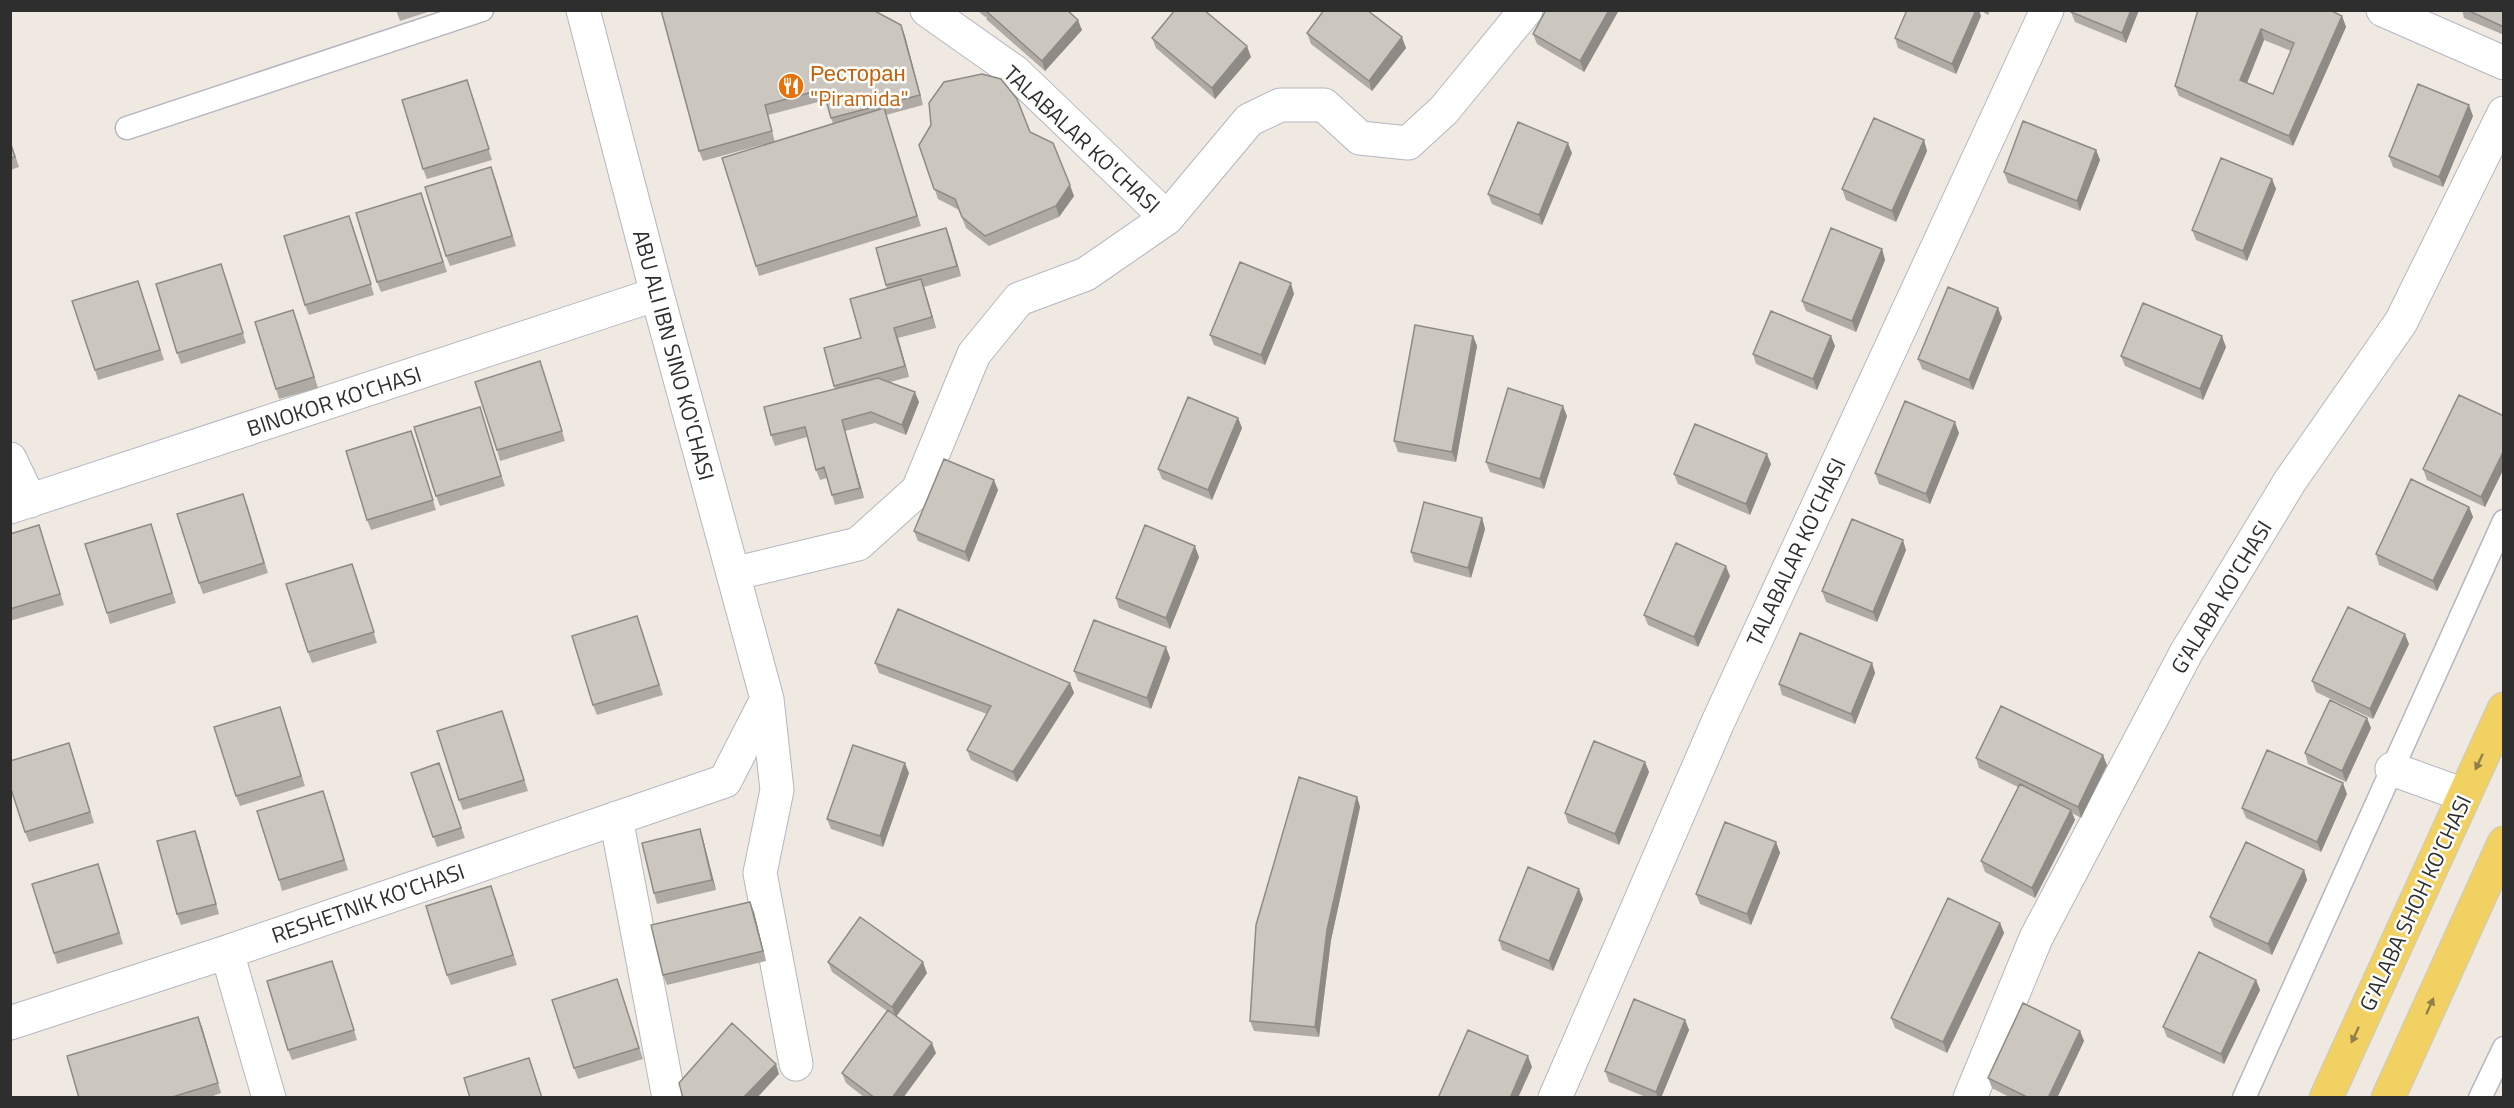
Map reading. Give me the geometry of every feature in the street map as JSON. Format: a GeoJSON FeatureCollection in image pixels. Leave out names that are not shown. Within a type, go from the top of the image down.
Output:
{"type":"FeatureCollection","features":[{"type":"Feature","properties":{"kind":"main road","name":"G'ALABA SHOH KO'CHASI"},"geometry":{"type":"LineString","coordinates":[[2326,1098],[2504,709]]}},
{"type":"Feature","properties":{"kind":"main road"},"geometry":{"type":"LineString","coordinates":[[2388,1098],[2504,843]]}},
{"type":"Feature","properties":{"kind":"street","name":"ABU ALI IBN SINO KO'CHASI"},"geometry":{"type":"LineString","coordinates":[[583,10],[767,699],[777,790],[760,873],[796,1064]]}},
{"type":"Feature","properties":{"kind":"street","name":"TALABALAR KO'CHASI"},"geometry":{"type":"LineString","coordinates":[[927,10],[1015,72],[1167,218],[1250,120],[1280,105],[1324,105],[1360,138],[1408,143],[1444,110],[1526,10]]}},
{"type":"Feature","properties":{"kind":"street","name":"TALABALAR KO'CHASI"},"geometry":{"type":"LineString","coordinates":[[1555,1098],[1718,722],[2047,10]]}},
{"type":"Feature","properties":{"kind":"street"},"geometry":{"type":"LineString","coordinates":[[2383,10],[2504,63]]}},
{"type":"Feature","properties":{"kind":"street","name":"G'ALABA KO'CHASI"},"geometry":{"type":"LineString","coordinates":[[1970,1098],[2036,938],[2186,652],[2290,481],[2401,322],[2504,113]]}},
{"type":"Feature","properties":{"kind":"street"},"geometry":{"type":"LineString","coordinates":[[733,574],[858,544],[918,490],[974,354],[1018,299],[1086,274],[1167,218]]}},
{"type":"Feature","properties":{"kind":"street","name":"BINOKOR KO'CHASI"},"geometry":{"type":"LineString","coordinates":[[20,504],[657,294]]}},
{"type":"Feature","properties":{"kind":"street"},"geometry":{"type":"LineString","coordinates":[[10,459],[20,504]]}},
{"type":"Feature","properties":{"kind":"street","name":"RESHETNIK KO'CHASI"},"geometry":{"type":"LineString","coordinates":[[10,1023],[227,952],[725,781],[767,699]]}},
{"type":"Feature","properties":{"kind":"street"},"geometry":{"type":"LineString","coordinates":[[2392,769],[2464,795]]}},
{"type":"Feature","properties":{"kind":"street"},"geometry":{"type":"LineString","coordinates":[[616,818],[669,1098]]}},
{"type":"Feature","properties":{"kind":"street"},"geometry":{"type":"LineString","coordinates":[[227,952],[269,1098]]}},
{"type":"Feature","properties":{"kind":"lane"},"geometry":{"type":"LineString","coordinates":[[127,128],[482,10]]}},
{"type":"Feature","properties":{"kind":"lane"},"geometry":{"type":"LineString","coordinates":[[2244,1098],[2504,521]]}},
{"type":"Feature","properties":{"kind":"lane"},"geometry":{"type":"LineString","coordinates":[[2480,1098],[2504,1048]]}},
{"type":"Feature","properties":{"kind":"building"},"geometry":{"type":"Polygon","coordinates":[[[661,10],[873,10],[901,25],[920,95],[831,118],[823,89],[765,105],[772,131],[699,151],[661,10]]]}},
{"type":"Feature","properties":{"kind":"building"},"geometry":{"type":"Polygon","coordinates":[[[985,10],[1067,10],[1078,20],[1042,61],[985,10]]]}},
{"type":"Feature","properties":{"kind":"building"},"geometry":{"type":"Polygon","coordinates":[[[1175,10],[1204,10],[1247,46],[1212,88],[1152,38],[1175,10]]]}},
{"type":"Feature","properties":{"kind":"building"},"geometry":{"type":"Polygon","coordinates":[[[1324,10],[1367,10],[1402,37],[1369,81],[1307,33],[1324,10]]]}},
{"type":"Feature","properties":{"kind":"building"},"geometry":{"type":"Polygon","coordinates":[[[1546,10],[1609,10],[1580,61],[1533,34],[1546,10]]]}},
{"type":"Feature","properties":{"kind":"building"},"geometry":{"type":"Polygon","coordinates":[[[1907,10],[1976,10],[1952,64],[1895,38],[1907,10]]]}},
{"type":"Feature","properties":{"kind":"building"},"geometry":{"type":"Polygon","coordinates":[[[2071,10],[2131,10],[2122,33],[2071,12],[2071,10]]]}},
{"type":"Feature","properties":{"kind":"building"},"geometry":{"type":"Polygon","coordinates":[[[2198,10],[2330,10],[2342,16],[2289,136],[2175,86],[2198,10]],[[2261,29],[2240,80],[2273,94],[2294,43],[2261,29]]]}},
{"type":"Feature","properties":{"kind":"building"},"geometry":{"type":"Polygon","coordinates":[[[2467,10],[2504,10],[2504,27],[2467,10]]]}},
{"type":"Feature","properties":{"kind":"building"},"geometry":{"type":"Polygon","coordinates":[[[982,74],[1001,79],[1017,99],[1030,132],[1053,143],[1070,185],[1056,206],[985,236],[962,217],[955,199],[934,189],[919,145],[931,125],[929,103],[944,82],[982,74]]]}},
{"type":"Feature","properties":{"kind":"building"},"geometry":{"type":"Polygon","coordinates":[[[467,80],[489,149],[423,169],[402,100],[467,80]]]}},
{"type":"Feature","properties":{"kind":"building"},"geometry":{"type":"Polygon","coordinates":[[[2418,84],[2469,105],[2439,177],[2389,156],[2418,84]]]}},
{"type":"Feature","properties":{"kind":"building"},"geometry":{"type":"Polygon","coordinates":[[[884,108],[917,216],[756,266],[722,158],[884,108]]]}},
{"type":"Feature","properties":{"kind":"building"},"geometry":{"type":"Polygon","coordinates":[[[1874,118],[1924,140],[1892,211],[1842,189],[1874,118]]]}},
{"type":"Feature","properties":{"kind":"building"},"geometry":{"type":"Polygon","coordinates":[[[2023,121],[2096,150],[2077,201],[2004,172],[2023,121]]]}},
{"type":"Feature","properties":{"kind":"building"},"geometry":{"type":"Polygon","coordinates":[[[1518,122],[1568,143],[1539,215],[1488,194],[1518,122]]]}},
{"type":"Feature","properties":{"kind":"building"},"geometry":{"type":"Polygon","coordinates":[[[10,142],[15,157],[10,158],[10,142]]]}},
{"type":"Feature","properties":{"kind":"building"},"geometry":{"type":"Polygon","coordinates":[[[2221,158],[2272,179],[2243,251],[2192,230],[2221,158]]]}},
{"type":"Feature","properties":{"kind":"building"},"geometry":{"type":"Polygon","coordinates":[[[491,167],[512,236],[446,256],[425,187],[491,167]]]}},
{"type":"Feature","properties":{"kind":"building"},"geometry":{"type":"Polygon","coordinates":[[[421,193],[443,262],[377,282],[356,213],[421,193]]]}},
{"type":"Feature","properties":{"kind":"building"},"geometry":{"type":"Polygon","coordinates":[[[349,216],[371,284],[305,305],[284,236],[349,216]]]}},
{"type":"Feature","properties":{"kind":"building"},"geometry":{"type":"Polygon","coordinates":[[[946,228],[957,266],[886,285],[876,248],[946,228]]]}},
{"type":"Feature","properties":{"kind":"building"},"geometry":{"type":"Polygon","coordinates":[[[1831,228],[1882,249],[1852,321],[1802,301],[1831,228]]]}},
{"type":"Feature","properties":{"kind":"building"},"geometry":{"type":"Polygon","coordinates":[[[1240,262],[1291,283],[1261,355],[1210,335],[1240,262]]]}},
{"type":"Feature","properties":{"kind":"building"},"geometry":{"type":"Polygon","coordinates":[[[221,264],[243,333],[177,353],[156,284],[221,264]]]}},
{"type":"Feature","properties":{"kind":"building"},"geometry":{"type":"Polygon","coordinates":[[[921,279],[932,317],[894,328],[905,366],[834,386],[824,348],[861,338],[850,299],[921,279]]]}},
{"type":"Feature","properties":{"kind":"building"},"geometry":{"type":"Polygon","coordinates":[[[138,281],[160,350],[95,370],[72,301],[138,281]]]}},
{"type":"Feature","properties":{"kind":"building"},"geometry":{"type":"Polygon","coordinates":[[[1948,287],[1998,308],[1969,380],[1918,359],[1948,287]]]}},
{"type":"Feature","properties":{"kind":"building"},"geometry":{"type":"Polygon","coordinates":[[[2143,303],[2222,336],[2200,389],[2121,356],[2143,303]]]}},
{"type":"Feature","properties":{"kind":"building"},"geometry":{"type":"Polygon","coordinates":[[[293,310],[314,377],[276,389],[255,322],[293,310]]]}},
{"type":"Feature","properties":{"kind":"building"},"geometry":{"type":"Polygon","coordinates":[[[1771,311],[1831,336],[1813,379],[1753,354],[1771,311]]]}},
{"type":"Feature","properties":{"kind":"building"},"geometry":{"type":"Polygon","coordinates":[[[1415,325],[1473,336],[1452,452],[1394,441],[1415,325]]]}},
{"type":"Feature","properties":{"kind":"building"},"geometry":{"type":"Polygon","coordinates":[[[540,361],[562,431],[497,450],[475,382],[540,361]]]}},
{"type":"Feature","properties":{"kind":"building"},"geometry":{"type":"Polygon","coordinates":[[[878,378],[915,392],[902,425],[871,412],[842,420],[860,488],[832,495],[824,467],[816,470],[805,427],[771,435],[764,407],[878,378]]]}},
{"type":"Feature","properties":{"kind":"building"},"geometry":{"type":"Polygon","coordinates":[[[1508,388],[1563,406],[1540,479],[1486,462],[1508,388]]]}},
{"type":"Feature","properties":{"kind":"building"},"geometry":{"type":"Polygon","coordinates":[[[2459,395],[2504,416],[2504,450],[2481,497],[2423,469],[2459,395]]]}},
{"type":"Feature","properties":{"kind":"building"},"geometry":{"type":"Polygon","coordinates":[[[1188,397],[1238,418],[1208,490],[1158,469],[1188,397]]]}},
{"type":"Feature","properties":{"kind":"building"},"geometry":{"type":"Polygon","coordinates":[[[1905,401],[1955,422],[1926,494],[1875,473],[1905,401]]]}},
{"type":"Feature","properties":{"kind":"building"},"geometry":{"type":"Polygon","coordinates":[[[480,407],[501,476],[436,496],[414,427],[480,407]]]}},
{"type":"Feature","properties":{"kind":"building"},"geometry":{"type":"Polygon","coordinates":[[[1695,424],[1767,454],[1746,504],[1674,474],[1695,424]]]}},
{"type":"Feature","properties":{"kind":"building"},"geometry":{"type":"Polygon","coordinates":[[[411,431],[433,500],[367,520],[346,451],[411,431]]]}},
{"type":"Feature","properties":{"kind":"building"},"geometry":{"type":"Polygon","coordinates":[[[944,459],[994,480],[965,552],[914,531],[944,459]]]}},
{"type":"Feature","properties":{"kind":"building"},"geometry":{"type":"Polygon","coordinates":[[[2411,479],[2469,507],[2433,581],[2376,554],[2411,479]]]}},
{"type":"Feature","properties":{"kind":"building"},"geometry":{"type":"Polygon","coordinates":[[[243,494],[264,563],[199,583],[177,514],[243,494]]]}},
{"type":"Feature","properties":{"kind":"building"},"geometry":{"type":"Polygon","coordinates":[[[1424,502],[1482,518],[1468,568],[1411,552],[1424,502]]]}},
{"type":"Feature","properties":{"kind":"building"},"geometry":{"type":"Polygon","coordinates":[[[1852,519],[1903,540],[1873,612],[1822,591],[1852,519]]]}},
{"type":"Feature","properties":{"kind":"building"},"geometry":{"type":"Polygon","coordinates":[[[151,524],[172,593],[107,613],[85,544],[151,524]]]}},
{"type":"Feature","properties":{"kind":"building"},"geometry":{"type":"Polygon","coordinates":[[[39,525],[60,594],[10,609],[10,534],[39,525]]]}},
{"type":"Feature","properties":{"kind":"building"},"geometry":{"type":"Polygon","coordinates":[[[1145,525],[1195,546],[1166,618],[1116,598],[1145,525]]]}},
{"type":"Feature","properties":{"kind":"building"},"geometry":{"type":"Polygon","coordinates":[[[1676,543],[1726,566],[1694,637],[1644,615],[1676,543]]]}},
{"type":"Feature","properties":{"kind":"building"},"geometry":{"type":"Polygon","coordinates":[[[352,564],[374,632],[308,652],[286,584],[352,564]]]}},
{"type":"Feature","properties":{"kind":"building"},"geometry":{"type":"Polygon","coordinates":[[[2348,607],[2405,634],[2370,709],[2312,681],[2348,607]]]}},
{"type":"Feature","properties":{"kind":"building"},"geometry":{"type":"Polygon","coordinates":[[[898,609],[1070,683],[1013,772],[967,750],[991,706],[875,663],[898,609]]]}},
{"type":"Feature","properties":{"kind":"building"},"geometry":{"type":"Polygon","coordinates":[[[637,616],[659,685],[593,705],[572,636],[637,616]]]}},
{"type":"Feature","properties":{"kind":"building"},"geometry":{"type":"Polygon","coordinates":[[[1094,620],[1166,647],[1147,698],[1074,671],[1094,620]]]}},
{"type":"Feature","properties":{"kind":"building"},"geometry":{"type":"Polygon","coordinates":[[[1800,633],[1872,663],[1851,714],[1779,684],[1800,633]]]}},
{"type":"Feature","properties":{"kind":"building"},"geometry":{"type":"Polygon","coordinates":[[[2330,700],[2367,718],[2342,771],[2305,753],[2330,700]]]}},
{"type":"Feature","properties":{"kind":"building"},"geometry":{"type":"Polygon","coordinates":[[[2001,706],[2103,755],[2078,807],[1976,758],[2001,706]]]}},
{"type":"Feature","properties":{"kind":"building"},"geometry":{"type":"Polygon","coordinates":[[[280,707],[301,776],[236,796],[214,727],[280,707]]]}},
{"type":"Feature","properties":{"kind":"building"},"geometry":{"type":"Polygon","coordinates":[[[502,711],[524,780],[459,800],[437,731],[502,711]]]}},
{"type":"Feature","properties":{"kind":"building"},"geometry":{"type":"Polygon","coordinates":[[[1594,741],[1645,762],[1615,834],[1565,813],[1594,741]]]}},
{"type":"Feature","properties":{"kind":"building"},"geometry":{"type":"Polygon","coordinates":[[[69,743],[90,812],[25,832],[10,786],[10,761],[69,743]]]}},
{"type":"Feature","properties":{"kind":"building"},"geometry":{"type":"Polygon","coordinates":[[[853,745],[905,763],[880,836],[827,819],[853,745]]]}},
{"type":"Feature","properties":{"kind":"building"},"geometry":{"type":"Polygon","coordinates":[[[2267,750],[2343,783],[2317,842],[2242,808],[2267,750]]]}},
{"type":"Feature","properties":{"kind":"building"},"geometry":{"type":"Polygon","coordinates":[[[439,763],[461,828],[433,837],[411,773],[439,763]]]}},
{"type":"Feature","properties":{"kind":"building"},"geometry":{"type":"Polygon","coordinates":[[[1299,777],[1357,797],[1327,930],[1315,1027],[1250,1021],[1256,925],[1299,777]]]}},
{"type":"Feature","properties":{"kind":"building"},"geometry":{"type":"Polygon","coordinates":[[[2020,784],[2071,810],[2032,888],[1981,861],[2020,784]]]}},
{"type":"Feature","properties":{"kind":"building"},"geometry":{"type":"Polygon","coordinates":[[[323,791],[344,860],[279,880],[257,811],[323,791]]]}},
{"type":"Feature","properties":{"kind":"building"},"geometry":{"type":"Polygon","coordinates":[[[1725,822],[1776,842],[1747,914],[1696,894],[1725,822]]]}},
{"type":"Feature","properties":{"kind":"building"},"geometry":{"type":"Polygon","coordinates":[[[700,829],[712,880],[654,893],[642,843],[700,829]]]}},
{"type":"Feature","properties":{"kind":"building"},"geometry":{"type":"Polygon","coordinates":[[[195,831],[216,904],[177,914],[157,841],[195,831]]]}},
{"type":"Feature","properties":{"kind":"building"},"geometry":{"type":"Polygon","coordinates":[[[2246,842],[2304,870],[2268,944],[2210,917],[2246,842]]]}},
{"type":"Feature","properties":{"kind":"building"},"geometry":{"type":"Polygon","coordinates":[[[98,864],[119,933],[54,953],[32,884],[98,864]]]}},
{"type":"Feature","properties":{"kind":"building"},"geometry":{"type":"Polygon","coordinates":[[[1528,867],[1579,889],[1549,961],[1499,940],[1528,867]]]}},
{"type":"Feature","properties":{"kind":"building"},"geometry":{"type":"Polygon","coordinates":[[[491,886],[513,955],[447,975],[426,906],[491,886]]]}},
{"type":"Feature","properties":{"kind":"building"},"geometry":{"type":"Polygon","coordinates":[[[1948,898],[2000,923],[1943,1042],[1891,1018],[1948,898]]]}},
{"type":"Feature","properties":{"kind":"building"},"geometry":{"type":"Polygon","coordinates":[[[750,902],[763,951],[663,975],[651,925],[750,902]]]}},
{"type":"Feature","properties":{"kind":"building"},"geometry":{"type":"Polygon","coordinates":[[[860,917],[923,962],[892,1007],[828,962],[860,917]]]}},
{"type":"Feature","properties":{"kind":"building"},"geometry":{"type":"Polygon","coordinates":[[[2199,952],[2256,980],[2221,1054],[2163,1027],[2199,952]]]}},
{"type":"Feature","properties":{"kind":"building"},"geometry":{"type":"Polygon","coordinates":[[[332,961],[354,1030],[288,1050],[267,981],[332,961]]]}},
{"type":"Feature","properties":{"kind":"building"},"geometry":{"type":"Polygon","coordinates":[[[617,979],[639,1048],[574,1068],[552,1000],[617,979]]]}},
{"type":"Feature","properties":{"kind":"building"},"geometry":{"type":"Polygon","coordinates":[[[1634,999],[1685,1020],[1656,1092],[1605,1071],[1634,999]]]}},
{"type":"Feature","properties":{"kind":"building"},"geometry":{"type":"Polygon","coordinates":[[[2023,1003],[2080,1031],[2048,1098],[2029,1098],[1988,1078],[2023,1003]]]}},
{"type":"Feature","properties":{"kind":"building"},"geometry":{"type":"Polygon","coordinates":[[[888,1010],[932,1043],[892,1098],[875,1098],[842,1073],[888,1010]]]}},
{"type":"Feature","properties":{"kind":"building"},"geometry":{"type":"Polygon","coordinates":[[[198,1017],[218,1083],[169,1098],[79,1098],[67,1056],[198,1017]]]}},
{"type":"Feature","properties":{"kind":"building"},"geometry":{"type":"Polygon","coordinates":[[[732,1023],[776,1064],[743,1098],[683,1098],[679,1083],[732,1023]]]}},
{"type":"Feature","properties":{"kind":"building"},"geometry":{"type":"Polygon","coordinates":[[[1468,1030],[1528,1056],[1510,1098],[1438,1098],[1468,1030]]]}},
{"type":"Feature","properties":{"kind":"building"},"geometry":{"type":"Polygon","coordinates":[[[529,1058],[542,1098],[470,1098],[464,1078],[529,1058]]]}},
{"type":"Feature","properties":{"kind":"place","name":"Ресторан \"Piramida\""},"geometry":{"type":"Point","coordinates":[791,86]}}]}
